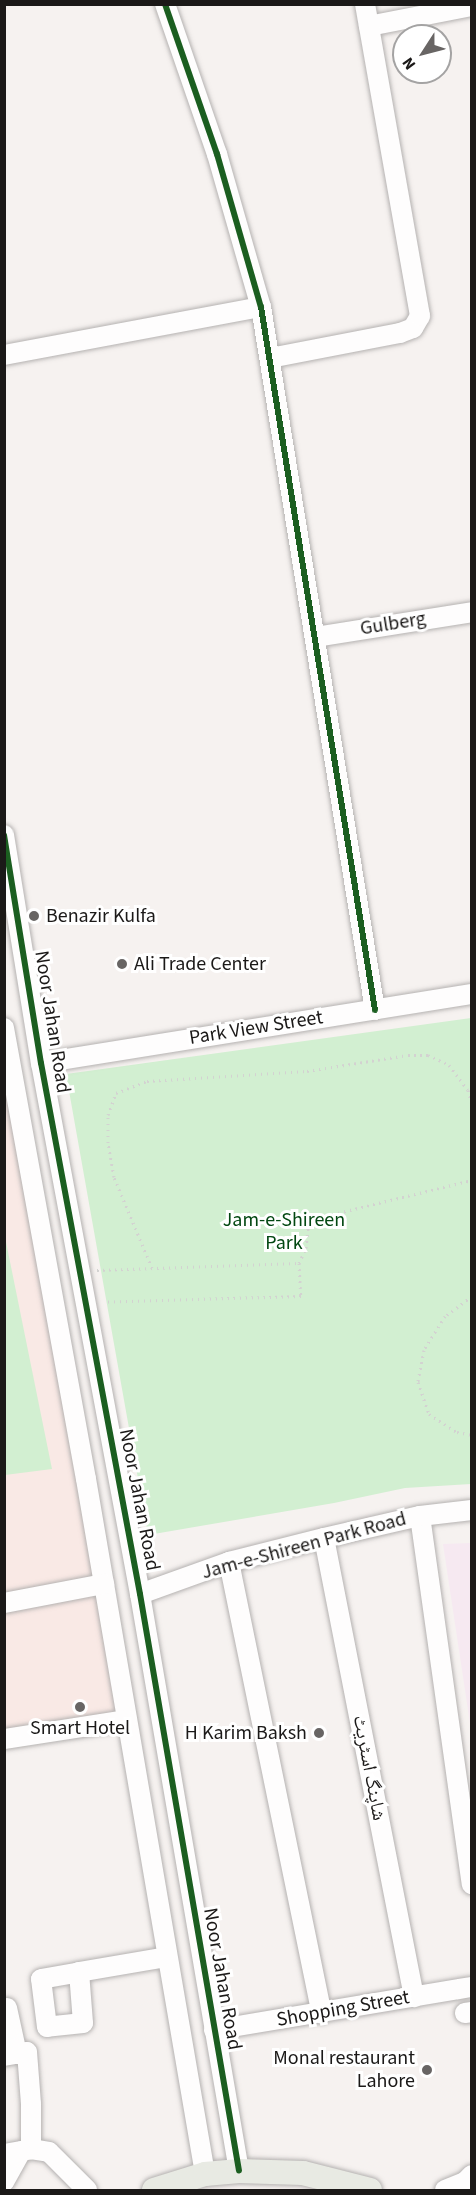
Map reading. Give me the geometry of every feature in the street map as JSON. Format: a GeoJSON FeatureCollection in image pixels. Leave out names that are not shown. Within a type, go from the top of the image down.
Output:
{"type":"FeatureCollection","features":[{"type":"Feature","properties":{"kind":"main road"},"geometry":{"type":"LineString","coordinates":[[154,2190],[205,2174],[239,2171],[303,2173],[370,2190]]}},
{"type":"Feature","properties":{"kind":"street"},"geometry":{"type":"LineString","coordinates":[[165,4],[217,154],[261,307],[375,1010]]}},
{"type":"Feature","properties":{"kind":"street"},"geometry":{"type":"LineString","coordinates":[[270,358],[400,333],[413,327],[420,316],[365,4]]}},
{"type":"Feature","properties":{"kind":"street"},"geometry":{"type":"LineString","coordinates":[[369,26],[471,6]]}},
{"type":"Feature","properties":{"kind":"street"},"geometry":{"type":"LineString","coordinates":[[4,355],[261,307]]}},
{"type":"Feature","properties":{"kind":"street","name":"Gulberg"},"geometry":{"type":"LineString","coordinates":[[315,637],[471,612]]}},
{"type":"Feature","properties":{"kind":"street","name":"Noor Jahan Road"},"geometry":{"type":"LineString","coordinates":[[4,835],[41,1063],[140,1594],[239,2171]]}},
{"type":"Feature","properties":{"kind":"street","name":"Park View Street"},"geometry":{"type":"LineString","coordinates":[[41,1063],[471,994]]}},
{"type":"Feature","properties":{"kind":"street"},"geometry":{"type":"LineString","coordinates":[[4,1028],[8,1069],[104,1584],[205,2174]]}},
{"type":"Feature","properties":{"kind":"street","name":"Jam-e-Shireen Park Road"},"geometry":{"type":"LineString","coordinates":[[140,1594],[229,1562],[420,1516],[471,1510]]}},
{"type":"Feature","properties":{"kind":"street"},"geometry":{"type":"LineString","coordinates":[[420,1516],[471,1884]]}},
{"type":"Feature","properties":{"kind":"street","name":"شاپنگ اسٹریٹ"},"geometry":{"type":"LineString","coordinates":[[324,1538],[414,1997]]}},
{"type":"Feature","properties":{"kind":"street"},"geometry":{"type":"LineString","coordinates":[[229,1562],[322,2014]]}},
{"type":"Feature","properties":{"kind":"street"},"geometry":{"type":"LineString","coordinates":[[4,1603],[104,1584]]}},
{"type":"Feature","properties":{"kind":"street"},"geometry":{"type":"LineString","coordinates":[[4,1739],[127,1720]]}},
{"type":"Feature","properties":{"kind":"street"},"geometry":{"type":"LineString","coordinates":[[464,1826],[471,1848]]}},
{"type":"Feature","properties":{"kind":"street"},"geometry":{"type":"LineString","coordinates":[[79,1972],[167,1957]]}},
{"type":"Feature","properties":{"kind":"street","name":"Shopping Street"},"geometry":{"type":"LineString","coordinates":[[214,2030],[322,2014],[471,1987]]}},
{"type":"Feature","properties":{"kind":"street"},"geometry":{"type":"LineString","coordinates":[[4,2182],[19,2151],[32,2104],[27,2052],[11,2055],[7,2008]]}},
{"type":"Feature","properties":{"kind":"street"},"geometry":{"type":"LineString","coordinates":[[19,2151],[48,2152],[87,2190]]}},
{"type":"Feature","properties":{"kind":"street"},"geometry":{"type":"LineString","coordinates":[[445,2190],[469,2178]]}},
{"type":"Feature","properties":{"kind":"path"},"geometry":{"type":"LineString","coordinates":[[152,1268],[114,1177],[108,1143],[108,1115],[116,1093],[147,1081],[307,1071],[428,1055],[449,1065],[468,1090],[471,1105]]}},
{"type":"Feature","properties":{"kind":"path"},"geometry":{"type":"LineString","coordinates":[[86,1303],[301,1296],[299,1263],[306,1248],[309,1220],[471,1180]]}},
{"type":"Feature","properties":{"kind":"path"},"geometry":{"type":"LineString","coordinates":[[80,1270],[299,1263]]}},
{"type":"Feature","properties":{"kind":"path"},"geometry":{"type":"LineString","coordinates":[[471,1296],[445,1316],[424,1350],[418,1382],[429,1414],[458,1432],[471,1435]]}},
{"type":"Feature","properties":{"kind":"shaded area"},"geometry":{"type":"Polygon","coordinates":[[[4,1053],[127,1720],[4,1740],[4,1053]]]}},
{"type":"Feature","properties":{"kind":"shaded area"},"geometry":{"type":"Polygon","coordinates":[[[472,1543],[471,1730],[443,1544],[472,1543]]]}},
{"type":"Feature","properties":{"kind":"green space","name":"Jam-e-Shireen Park"},"geometry":{"type":"Polygon","coordinates":[[[471,1018],[471,1484],[405,1488],[334,1503],[148,1535],[66,1074],[471,1018]]]}},
{"type":"Feature","properties":{"kind":"green space"},"geometry":{"type":"Polygon","coordinates":[[[4,1232],[52,1469],[5,1475],[4,1475],[4,1232]]]}},
{"type":"Feature","properties":{"kind":"cycle path"},"geometry":{"type":"LineString","coordinates":[[165,4],[217,154],[261,307],[375,1010]]}},
{"type":"Feature","properties":{"kind":"cycle path"},"geometry":{"type":"LineString","coordinates":[[4,835],[41,1063],[140,1594],[239,2171]]}},
{"type":"Feature","properties":{"kind":"place","name":"Benazir Kulfa"},"geometry":{"type":"Point","coordinates":[34,916]}},
{"type":"Feature","properties":{"kind":"place","name":"Ali Trade Center"},"geometry":{"type":"Point","coordinates":[122,964]}},
{"type":"Feature","properties":{"kind":"place","name":"Smart Hotel"},"geometry":{"type":"Point","coordinates":[80,1707]}},
{"type":"Feature","properties":{"kind":"place","name":"H Karim Baksh"},"geometry":{"type":"Point","coordinates":[319,1733]}},
{"type":"Feature","properties":{"kind":"place","name":"Monal restaurant Lahore"},"geometry":{"type":"Point","coordinates":[427,2070]}}]}
